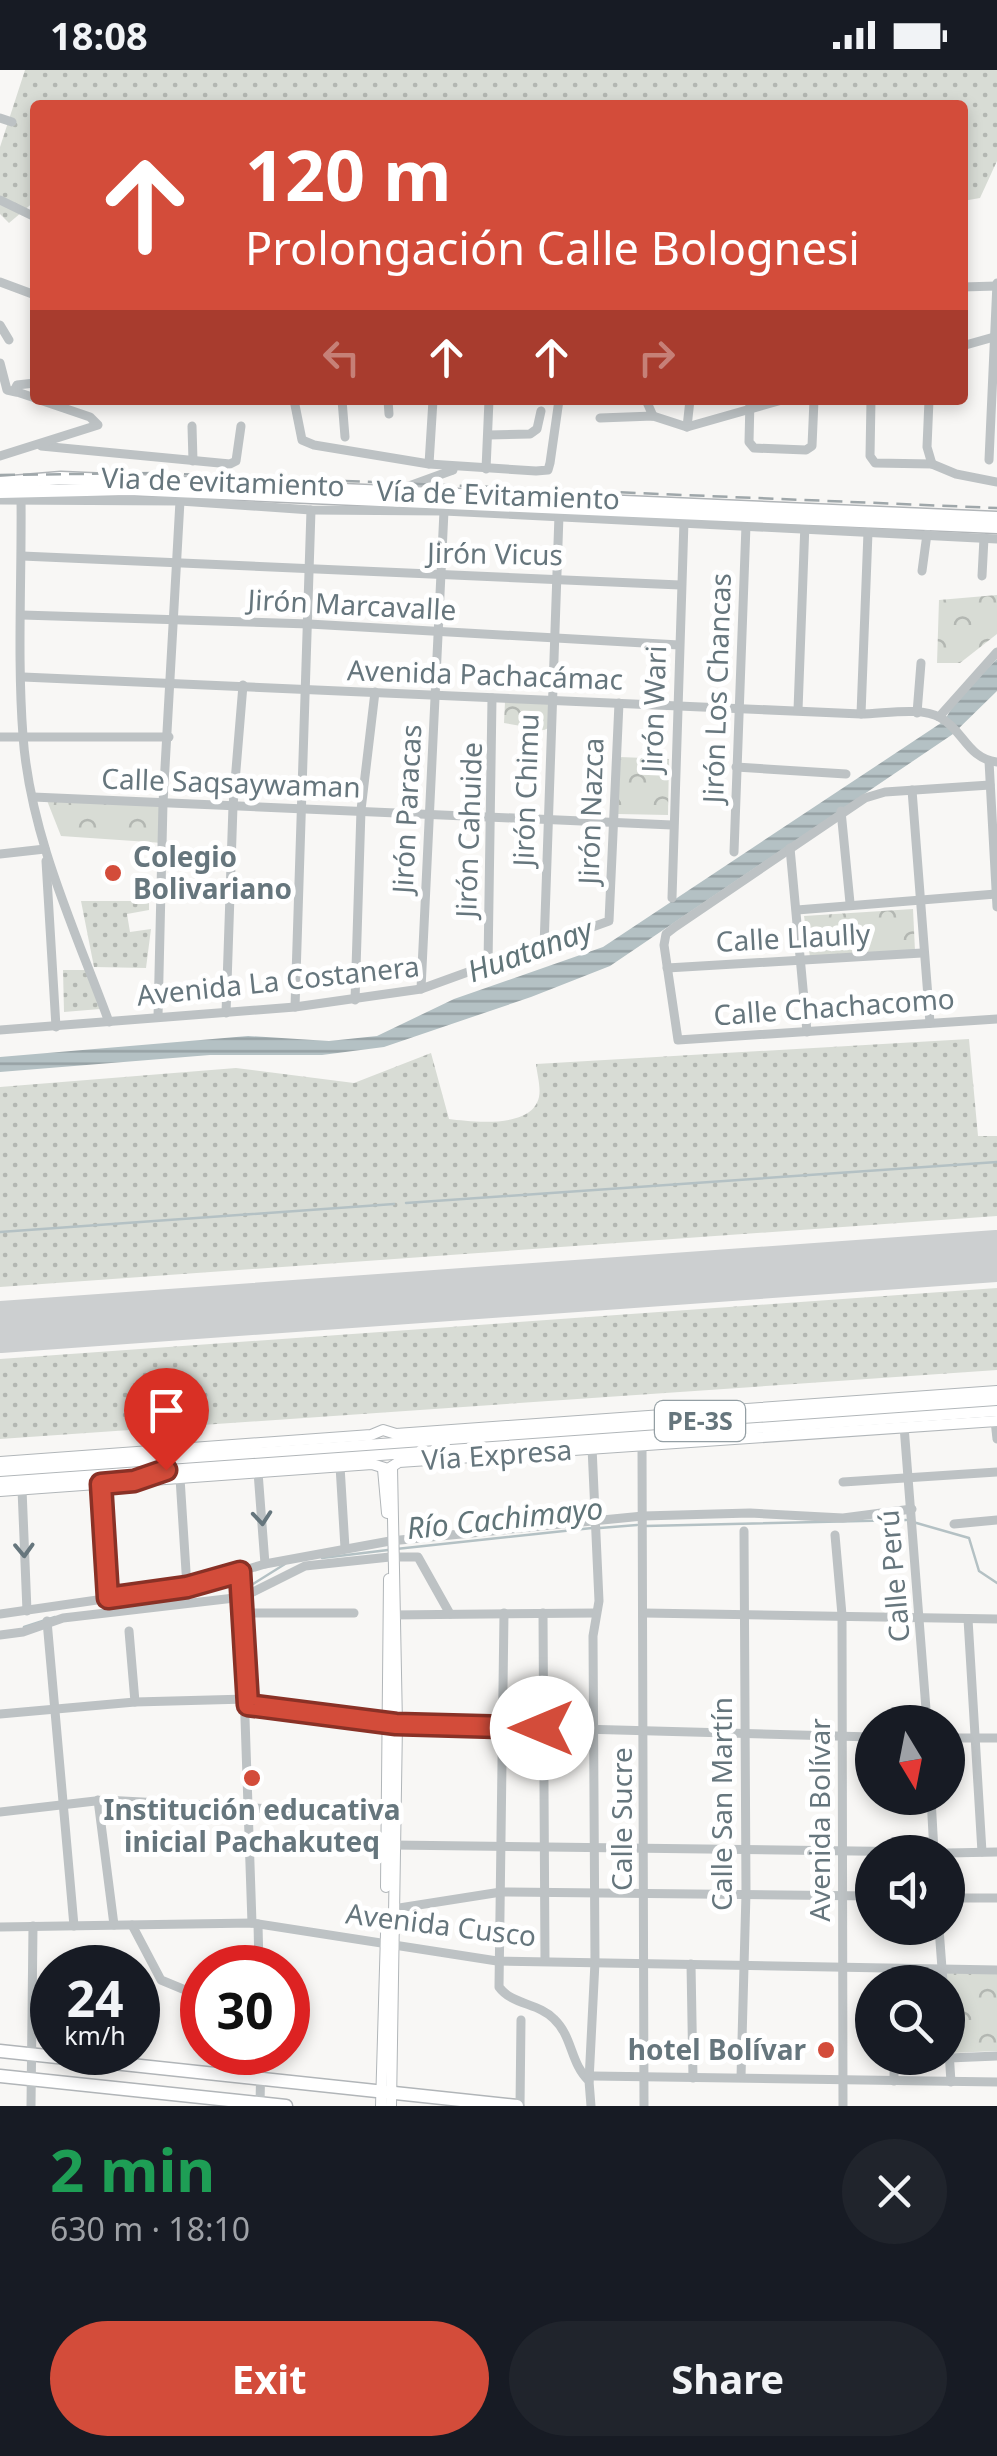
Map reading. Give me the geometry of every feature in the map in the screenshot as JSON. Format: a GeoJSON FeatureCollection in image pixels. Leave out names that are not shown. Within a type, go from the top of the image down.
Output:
{"type":"FeatureCollection","features":[{"type":"Feature","properties":{"kind":"highway","name":"Vía de Evitamiento"},"geometry":{"type":"LineString","coordinates":[[0,482],[61,478],[398,490],[997,518]]}},
{"type":"Feature","properties":{"kind":"highway","name":"Vía de Evitamiento"},"geometry":{"type":"LineString","coordinates":[[0,492],[129,489],[806,524],[997,528]]}},
{"type":"Feature","properties":{"kind":"highway"},"geometry":{"type":"LineString","coordinates":[[0,2051],[30,2055]]}},
{"type":"Feature","properties":{"kind":"highway"},"geometry":{"type":"LineString","coordinates":[[160,2068],[261,2078],[386,2099],[518,2106]]}},
{"type":"Feature","properties":{"kind":"highway"},"geometry":{"type":"LineString","coordinates":[[129,2075],[131,2089]]}},
{"type":"Feature","properties":{"kind":"highway"},"geometry":{"type":"LineString","coordinates":[[0,2076],[286,2106]]}},
{"type":"Feature","properties":{"kind":"main road","name":"Vía Expresa"},"geometry":{"type":"LineString","coordinates":[[1,1477],[22,1489],[340,1466],[385,1453],[717,1411],[997,1391]]}},
{"type":"Feature","properties":{"kind":"main road","name":"Vía Expresa"},"geometry":{"type":"LineString","coordinates":[[1,1477],[385,1453],[686,1426],[825,1418],[997,1400]]}},
{"type":"Feature","properties":{"kind":"main road"},"geometry":{"type":"LineString","coordinates":[[795,1406],[825,1418]]}},
{"type":"Feature","properties":{"kind":"main road"},"geometry":{"type":"LineString","coordinates":[[686,1426],[717,1411]]}},
{"type":"Feature","properties":{"kind":"main road","name":"Vía Expresa"},"geometry":{"type":"LineString","coordinates":[[825,1418],[996,1418]]}},
{"type":"Feature","properties":{"kind":"main road"},"geometry":{"type":"LineString","coordinates":[[795,1434],[825,1418]]}},
{"type":"Feature","properties":{"kind":"main road","name":"Vía Expresa"},"geometry":{"type":"LineString","coordinates":[[1,1477],[32,1460],[131,1453],[592,1448],[996,1418]]}},
{"type":"Feature","properties":{"kind":"main road"},"geometry":{"type":"LineString","coordinates":[[686,1426],[719,1438]]}},
{"type":"Feature","properties":{"kind":"main road"},"geometry":{"type":"LineString","coordinates":[[131,1453],[166,1465]]}},
{"type":"Feature","properties":{"kind":"main road"},"geometry":{"type":"LineString","coordinates":[[385,1453],[392,1549],[393,1724],[386,2099]]}},
{"type":"Feature","properties":{"kind":"main road"},"geometry":{"type":"LineString","coordinates":[[134,1481],[166,1465]]}},
{"type":"Feature","properties":{"kind":"main road"},"geometry":{"type":"LineString","coordinates":[[1,1477],[36,1488]]}},
{"type":"Feature","properties":{"kind":"main road"},"geometry":{"type":"LineString","coordinates":[[390,1846],[390,1941]]}},
{"type":"Feature","properties":{"kind":"street"},"geometry":{"type":"LineString","coordinates":[[0,118],[12,122]]}},
{"type":"Feature","properties":{"kind":"street"},"geometry":{"type":"LineString","coordinates":[[0,200],[30,215]]}},
{"type":"Feature","properties":{"kind":"street"},"geometry":{"type":"LineString","coordinates":[[0,282],[30,293]]}},
{"type":"Feature","properties":{"kind":"street"},"geometry":{"type":"LineString","coordinates":[[968,287],[996,285],[989,460]]}},
{"type":"Feature","properties":{"kind":"street"},"geometry":{"type":"LineString","coordinates":[[0,326],[9,340]]}},
{"type":"Feature","properties":{"kind":"street"},"geometry":{"type":"LineString","coordinates":[[968,344],[995,336]]}},
{"type":"Feature","properties":{"kind":"street"},"geometry":{"type":"LineString","coordinates":[[0,363],[7,390],[30,397]]}},
{"type":"Feature","properties":{"kind":"street"},"geometry":{"type":"LineString","coordinates":[[18,393],[14,391],[16,386],[30,384]]}},
{"type":"Feature","properties":{"kind":"street"},"geometry":{"type":"LineString","coordinates":[[0,456],[98,425],[90,417],[55,405]]}},
{"type":"Feature","properties":{"kind":"street"},"geometry":{"type":"LineString","coordinates":[[295,405],[302,440],[470,469]]}},
{"type":"Feature","properties":{"kind":"street"},"geometry":{"type":"LineString","coordinates":[[343,405],[346,437]]}},
{"type":"Feature","properties":{"kind":"street"},"geometry":{"type":"LineString","coordinates":[[388,405],[389,414]]}},
{"type":"Feature","properties":{"kind":"street"},"geometry":{"type":"LineString","coordinates":[[429,464],[434,405]]}},
{"type":"Feature","properties":{"kind":"street"},"geometry":{"type":"LineString","coordinates":[[486,469],[490,405]]}},
{"type":"Feature","properties":{"kind":"street"},"geometry":{"type":"LineString","coordinates":[[398,490],[443,472],[548,470],[559,405]]}},
{"type":"Feature","properties":{"kind":"street"},"geometry":{"type":"LineString","coordinates":[[648,405],[653,416]]}},
{"type":"Feature","properties":{"kind":"street"},"geometry":{"type":"LineString","coordinates":[[688,427],[690,405]]}},
{"type":"Feature","properties":{"kind":"street"},"geometry":{"type":"LineString","coordinates":[[600,418],[653,416],[688,427],[750,405],[749,442],[754,448],[806,450],[812,446],[814,405]]}},
{"type":"Feature","properties":{"kind":"street"},"geometry":{"type":"LineString","coordinates":[[871,405],[871,460],[932,464],[956,474],[997,482]]}},
{"type":"Feature","properties":{"kind":"street"},"geometry":{"type":"LineString","coordinates":[[929,405],[927,448],[932,464]]}},
{"type":"Feature","properties":{"kind":"street"},"geometry":{"type":"LineString","coordinates":[[488,435],[530,434],[537,429],[541,411]]}},
{"type":"Feature","properties":{"kind":"street"},"geometry":{"type":"LineString","coordinates":[[192,426],[193,461]]}},
{"type":"Feature","properties":{"kind":"street"},"geometry":{"type":"LineString","coordinates":[[40,446],[234,464],[241,426]]}},
{"type":"Feature","properties":{"kind":"street"},"geometry":{"type":"LineString","coordinates":[[21,497],[23,735],[32,797],[45,849],[110,1022]]}},
{"type":"Feature","properties":{"kind":"street","name":"Via de evitamiento"},"geometry":{"type":"LineString","coordinates":[[0,500],[21,497],[180,501],[311,510],[806,524],[868,532],[997,539]]}},
{"type":"Feature","properties":{"kind":"street"},"geometry":{"type":"LineString","coordinates":[[158,1017],[162,803],[180,501]]}},
{"type":"Feature","properties":{"kind":"street"},"geometry":{"type":"LineString","coordinates":[[295,1007],[311,510]]}},
{"type":"Feature","properties":{"kind":"street","name":"Jirón Paracas"},"geometry":{"type":"LineString","coordinates":[[421,989],[444,511]]}},
{"type":"Feature","properties":{"kind":"street","name":"Jirón Chimu"},"geometry":{"type":"LineString","coordinates":[[544,947],[559,516]]}},
{"type":"Feature","properties":{"kind":"street","name":"Jirón Wari"},"geometry":{"type":"LineString","coordinates":[[672,898],[684,521]]}},
{"type":"Feature","properties":{"kind":"street"},"geometry":{"type":"LineString","coordinates":[[798,710],[806,524]]}},
{"type":"Feature","properties":{"kind":"street","name":"Jirón Los Chancas"},"geometry":{"type":"LineString","coordinates":[[734,852],[746,525]]}},
{"type":"Feature","properties":{"kind":"street"},"geometry":{"type":"LineString","coordinates":[[861,714],[868,532]]}},
{"type":"Feature","properties":{"kind":"street"},"geometry":{"type":"LineString","coordinates":[[922,571],[927,534]]}},
{"type":"Feature","properties":{"kind":"street"},"geometry":{"type":"LineString","coordinates":[[982,576],[984,538]]}},
{"type":"Feature","properties":{"kind":"street","name":"Jirón Vicus"},"geometry":{"type":"LineString","coordinates":[[22,556],[680,586]]}},
{"type":"Feature","properties":{"kind":"street","name":"Jirón Marcavalle"},"geometry":{"type":"LineString","coordinates":[[22,615],[309,624],[680,645]]}},
{"type":"Feature","properties":{"kind":"street"},"geometry":{"type":"LineString","coordinates":[[997,652],[941,718],[993,762],[990,785],[997,907]]}},
{"type":"Feature","properties":{"kind":"street"},"geometry":{"type":"LineString","coordinates":[[917,713],[921,664]]}},
{"type":"Feature","properties":{"kind":"street","name":"Avenida Pachacámac"},"geometry":{"type":"LineString","coordinates":[[24,677],[861,714],[917,713],[941,718]]}},
{"type":"Feature","properties":{"kind":"street"},"geometry":{"type":"LineString","coordinates":[[226,1013],[233,806],[243,685]]}},
{"type":"Feature","properties":{"kind":"street"},"geometry":{"type":"LineString","coordinates":[[355,1000],[361,810],[375,692]]}},
{"type":"Feature","properties":{"kind":"street","name":"Jirón Cahuide"},"geometry":{"type":"LineString","coordinates":[[488,964],[487,819],[495,735],[492,698]]}},
{"type":"Feature","properties":{"kind":"street","name":"Jirón Nazca"},"geometry":{"type":"LineString","coordinates":[[610,921],[619,703]]}},
{"type":"Feature","properties":{"kind":"street"},"geometry":{"type":"LineString","coordinates":[[0,737],[168,737]]}},
{"type":"Feature","properties":{"kind":"street"},"geometry":{"type":"LineString","coordinates":[[736,767],[846,774]]}},
{"type":"Feature","properties":{"kind":"street"},"geometry":{"type":"LineString","coordinates":[[667,968],[666,934],[842,810],[875,794],[990,785]]}},
{"type":"Feature","properties":{"kind":"street"},"geometry":{"type":"LineString","coordinates":[[912,790],[930,1023]]}},
{"type":"Feature","properties":{"kind":"street","name":"Calle Saqsaywaman"},"geometry":{"type":"LineString","coordinates":[[32,797],[672,825]]}},
{"type":"Feature","properties":{"kind":"street"},"geometry":{"type":"LineString","coordinates":[[842,810],[850,902]]}},
{"type":"Feature","properties":{"kind":"street"},"geometry":{"type":"LineString","coordinates":[[790,848],[806,1032]]}},
{"type":"Feature","properties":{"kind":"street"},"geometry":{"type":"LineString","coordinates":[[0,854],[45,849]]}},
{"type":"Feature","properties":{"kind":"street"},"geometry":{"type":"LineString","coordinates":[[45,849],[56,1026]]}},
{"type":"Feature","properties":{"kind":"street"},"geometry":{"type":"LineString","coordinates":[[797,910],[850,902],[918,902],[996,894]]}},
{"type":"Feature","properties":{"kind":"street","name":"Avenida La Costanera"},"geometry":{"type":"LineString","coordinates":[[0,1030],[295,1007],[421,989],[610,921]]}},
{"type":"Feature","properties":{"kind":"street","name":"Calle Llaully"},"geometry":{"type":"LineString","coordinates":[[667,968],[922,953]]}},
{"type":"Feature","properties":{"kind":"street","name":"Calle Chachacomo"},"geometry":{"type":"LineString","coordinates":[[667,968],[676,1038],[997,1019]]}},
{"type":"Feature","properties":{"kind":"street"},"geometry":{"type":"LineString","coordinates":[[996,1418],[997,1439]]}},
{"type":"Feature","properties":{"kind":"street","name":"Calle Perú"},"geometry":{"type":"LineString","coordinates":[[904,1426],[925,1705]]}},
{"type":"Feature","properties":{"kind":"street","name":"Calle Sucre"},"geometry":{"type":"LineString","coordinates":[[642,1444],[644,2106]]}},
{"type":"Feature","properties":{"kind":"street"},"geometry":{"type":"LineString","coordinates":[[591,2106],[596,1613],[592,1448]]}},
{"type":"Feature","properties":{"kind":"street"},"geometry":{"type":"LineString","coordinates":[[340,1466],[346,1548]]}},
{"type":"Feature","properties":{"kind":"street"},"geometry":{"type":"LineString","coordinates":[[258,1472],[265,1564]]}},
{"type":"Feature","properties":{"kind":"street"},"geometry":{"type":"LineString","coordinates":[[844,1482],[997,1472]]}},
{"type":"Feature","properties":{"kind":"street"},"geometry":{"type":"LineString","coordinates":[[180,1478],[187,1587]]}},
{"type":"Feature","properties":{"kind":"street"},"geometry":{"type":"LineString","coordinates":[[101,1484],[108,1598]]}},
{"type":"Feature","properties":{"kind":"street"},"geometry":{"type":"LineString","coordinates":[[22,1489],[27,1611]]}},
{"type":"Feature","properties":{"kind":"street"},"geometry":{"type":"LineString","coordinates":[[0,1635],[24,1632],[47,1621],[243,1597],[304,1566],[392,1549],[750,1513],[843,1518],[912,1512]]}},
{"type":"Feature","properties":{"kind":"street"},"geometry":{"type":"LineString","coordinates":[[954,1524],[997,1520]]}},
{"type":"Feature","properties":{"kind":"street","name":"Calle San Martín"},"geometry":{"type":"LineString","coordinates":[[740,2077],[746,1893],[744,1531]]}},
{"type":"Feature","properties":{"kind":"street","name":"Avenida Bolívar"},"geometry":{"type":"LineString","coordinates":[[835,1535],[842,1615],[843,2106]]}},
{"type":"Feature","properties":{"kind":"street"},"geometry":{"type":"LineString","coordinates":[[0,1614],[187,1587],[265,1564],[346,1548],[392,1549],[418,1557],[450,1614]]}},
{"type":"Feature","properties":{"kind":"street"},"geometry":{"type":"LineString","coordinates":[[240,1572],[247,1702],[247,1808],[257,1945]]}},
{"type":"Feature","properties":{"kind":"street"},"geometry":{"type":"LineString","coordinates":[[244,1613],[354,1613]]}},
{"type":"Feature","properties":{"kind":"street"},"geometry":{"type":"LineString","coordinates":[[504,1613],[497,1961],[502,1993],[553,2016],[569,2042],[576,2068],[591,2078],[997,2082]]}},
{"type":"Feature","properties":{"kind":"street"},"geometry":{"type":"LineString","coordinates":[[543,1613],[547,1891],[544,1961]]}},
{"type":"Feature","properties":{"kind":"street"},"geometry":{"type":"LineString","coordinates":[[392,1615],[596,1613]]}},
{"type":"Feature","properties":{"kind":"street"},"geometry":{"type":"LineString","coordinates":[[644,1613],[921,1615],[997,1620]]}},
{"type":"Feature","properties":{"kind":"street"},"geometry":{"type":"LineString","coordinates":[[968,1619],[982,1852]]}},
{"type":"Feature","properties":{"kind":"street"},"geometry":{"type":"LineString","coordinates":[[47,1621],[74,1926]]}},
{"type":"Feature","properties":{"kind":"street"},"geometry":{"type":"LineString","coordinates":[[130,1632],[135,1702]]}},
{"type":"Feature","properties":{"kind":"street"},"geometry":{"type":"LineString","coordinates":[[0,1714],[135,1702],[247,1702],[393,1724],[855,1736]]}},
{"type":"Feature","properties":{"kind":"street"},"geometry":{"type":"LineString","coordinates":[[965,1737],[997,1738]]}},
{"type":"Feature","properties":{"kind":"street"},"geometry":{"type":"LineString","coordinates":[[98,1800],[114,1925]]}},
{"type":"Feature","properties":{"kind":"street"},"geometry":{"type":"LineString","coordinates":[[0,1812],[98,1800],[349,1813]]}},
{"type":"Feature","properties":{"kind":"street"},"geometry":{"type":"LineString","coordinates":[[390,1846],[646,1852],[855,1849]]}},
{"type":"Feature","properties":{"kind":"street"},"geometry":{"type":"LineString","coordinates":[[965,1852],[997,1852]]}},
{"type":"Feature","properties":{"kind":"street"},"geometry":{"type":"LineString","coordinates":[[393,1909],[501,1892],[855,1896]]}},
{"type":"Feature","properties":{"kind":"street"},"geometry":{"type":"LineString","coordinates":[[965,1898],[997,1898]]}},
{"type":"Feature","properties":{"kind":"street","name":"Avenida Cusco"},"geometry":{"type":"LineString","coordinates":[[0,1927],[255,1924],[390,1941],[497,1961],[855,1968]]}},
{"type":"Feature","properties":{"kind":"street"},"geometry":{"type":"LineString","coordinates":[[132,1925],[161,1980],[180,1987]]}},
{"type":"Feature","properties":{"kind":"street"},"geometry":{"type":"LineString","coordinates":[[33,1926],[33,1945]]}},
{"type":"Feature","properties":{"kind":"street"},"geometry":{"type":"LineString","coordinates":[[692,1964],[692,2078]]}},
{"type":"Feature","properties":{"kind":"street","name":"Avenida Cusco"},"geometry":{"type":"LineString","coordinates":[[965,1970],[997,1970]]}},
{"type":"Feature","properties":{"kind":"street"},"geometry":{"type":"LineString","coordinates":[[518,2106],[522,2020]]}},
{"type":"Feature","properties":{"kind":"street"},"geometry":{"type":"LineString","coordinates":[[965,2057],[997,2056]]}},
{"type":"Feature","properties":{"kind":"street"},"geometry":{"type":"LineString","coordinates":[[32,2106],[34,2075]]}},
{"type":"Feature","properties":{"kind":"street"},"geometry":{"type":"LineString","coordinates":[[894,2075],[894,2081]]}},
{"type":"Feature","properties":{"kind":"street"},"geometry":{"type":"LineString","coordinates":[[950,2075],[951,2082]]}},
{"type":"Feature","properties":{"kind":"street"},"geometry":{"type":"LineString","coordinates":[[260,2105],[261,2078]]}},
{"type":"Feature","properties":{"kind":"street"},"geometry":{"type":"LineString","coordinates":[[131,2089],[135,2106]]}},
{"type":"Feature","properties":{"kind":"green space"},"geometry":{"type":"Polygon","coordinates":[[[25,70],[997,70],[997,161],[980,198],[968,200],[968,100],[30,100],[30,205],[9,223],[0,214],[0,147],[25,70]]]}},
{"type":"Feature","properties":{"kind":"green space"},"geometry":{"type":"Polygon","coordinates":[[[997,595],[997,634],[960,663],[937,663],[939,600],[997,595]]]}},
{"type":"Feature","properties":{"kind":"green space"},"geometry":{"type":"Polygon","coordinates":[[[505,702],[553,704],[553,726],[544,730],[504,723],[505,702]]]}},
{"type":"Feature","properties":{"kind":"green space"},"geometry":{"type":"Polygon","coordinates":[[[620,757],[669,759],[668,815],[618,814],[620,757]]]}},
{"type":"Feature","properties":{"kind":"green space"},"geometry":{"type":"Polygon","coordinates":[[[46,798],[164,803],[163,843],[61,836],[46,798]]]}},
{"type":"Feature","properties":{"kind":"green space"},"geometry":{"type":"Polygon","coordinates":[[[81,901],[149,901],[149,910],[127,914],[130,932],[151,929],[146,968],[94,967],[81,901]]]}},
{"type":"Feature","properties":{"kind":"green space"},"geometry":{"type":"Polygon","coordinates":[[[913,909],[915,951],[810,957],[804,916],[913,909]]]}},
{"type":"Feature","properties":{"kind":"green space"},"geometry":{"type":"Polygon","coordinates":[[[63,970],[89,970],[100,1009],[64,1012],[63,970]]]}},
{"type":"Feature","properties":{"kind":"green space"},"geometry":{"type":"Polygon","coordinates":[[[969,1039],[978,1136],[997,1136],[997,1216],[0,1287],[0,1087],[236,1068],[354,1083],[431,1053],[449,1119],[500,1121],[514,1119],[534,1107],[539,1097],[536,1064],[969,1039]]]}},
{"type":"Feature","properties":{"kind":"green space"},"geometry":{"type":"Polygon","coordinates":[[[997,1288],[997,1370],[0,1439],[0,1359],[997,1288]]]}},
{"type":"Feature","properties":{"kind":"green space"},"geometry":{"type":"Polygon","coordinates":[[[965,1972],[997,1973],[997,2051],[965,2052],[965,1972]]]}},
{"type":"Feature","properties":{"kind":"shaded area"},"geometry":{"type":"Polygon","coordinates":[[[997,659],[997,691],[953,734],[610,966],[384,1047],[322,1055],[210,1055],[0,1072],[0,1057],[248,1036],[329,1041],[377,1036],[454,999],[603,947],[944,721],[958,698],[997,659]]]}},
{"type":"Feature","properties":{"kind":"waterway"},"geometry":{"type":"LineString","coordinates":[[406,1203],[997,1162]]}},
{"type":"Feature","properties":{"kind":"waterway"},"geometry":{"type":"LineString","coordinates":[[0,1232],[394,1204]]}},
{"type":"Feature","properties":{"kind":"waterway","name":"Río Cachimayo"},"geometry":{"type":"LineString","coordinates":[[645,1526],[906,1520]]}},
{"type":"Feature","properties":{"kind":"waterway","name":"Río Cachimayo"},"geometry":{"type":"LineString","coordinates":[[913,1522],[969,1538],[979,1571],[997,1583]]}},
{"type":"Feature","properties":{"kind":"waterway","name":"Río Cachimayo"},"geometry":{"type":"LineString","coordinates":[[600,1528],[637,1525]]}},
{"type":"Feature","properties":{"kind":"waterway","name":"Río Cachimayo"},"geometry":{"type":"LineString","coordinates":[[396,1549],[592,1528]]}},
{"type":"Feature","properties":{"kind":"waterway","name":"Río Cachimayo"},"geometry":{"type":"LineString","coordinates":[[322,1558],[388,1550]]}},
{"type":"Feature","properties":{"kind":"waterway","name":"Río Cachimayo"},"geometry":{"type":"LineString","coordinates":[[245,1589],[285,1564]]}},
{"type":"Feature","properties":{"kind":"waterway","name":"Río Cachimayo"},"geometry":{"type":"LineString","coordinates":[[24,1627],[55,1617]]}},
{"type":"Feature","properties":{"kind":"runway"},"geometry":{"type":"LineString","coordinates":[[0,1327],[997,1256]]}},
{"type":"Feature","properties":{"kind":"railway"},"geometry":{"type":"LineString","coordinates":[[0,475],[155,473],[997,508]]}},
{"type":"Feature","properties":{"kind":"place","name":"Colegio Bolivariano"},"geometry":{"type":"Point","coordinates":[113,873]}},
{"type":"Feature","properties":{"kind":"place","name":"Institución educativa inicial Pachakuteq"},"geometry":{"type":"Point","coordinates":[252,1778]}},
{"type":"Feature","properties":{"kind":"place","name":"hotel Bolívar"},"geometry":{"type":"Point","coordinates":[826,2050]}},
{"type":"Feature","properties":{"kind":"route"},"geometry":{"type":"LineString","coordinates":[[166,1470],[134,1481],[101,1484],[108,1598],[187,1587],[240,1572],[248,1705],[396,1724],[542,1728]]}},
{"type":"Feature","properties":{"kind":"water label","name":"Huatanay"},"geometry":{"type":"Point","coordinates":[530,951]}}]}
